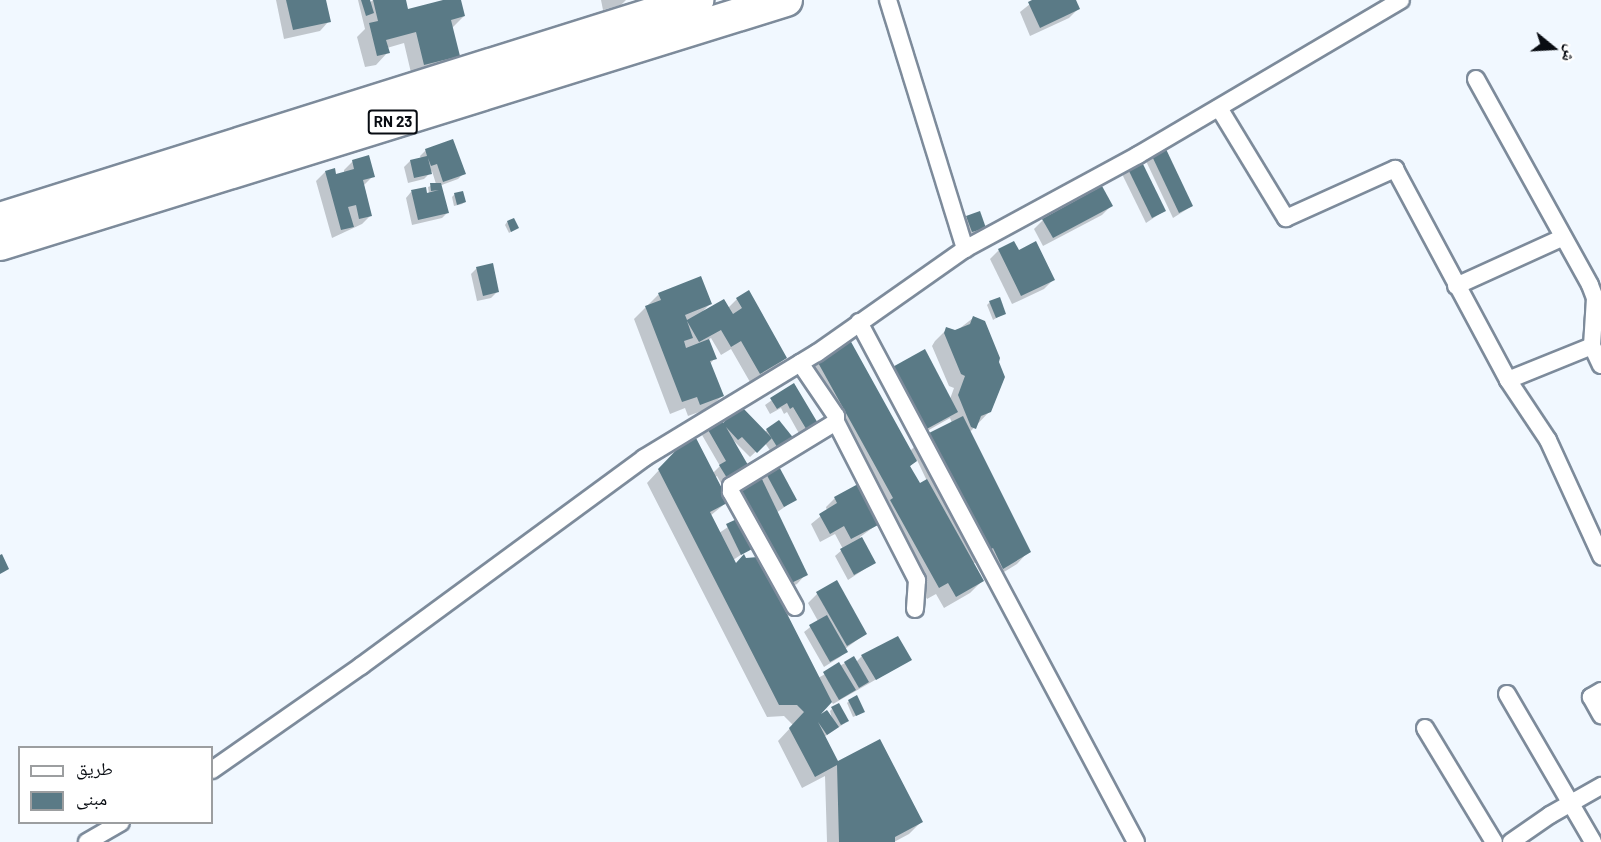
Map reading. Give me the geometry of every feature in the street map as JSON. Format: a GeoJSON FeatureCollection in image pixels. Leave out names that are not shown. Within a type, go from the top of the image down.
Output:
{"type":"FeatureCollection","features":[{"type":"Feature","properties":{"kind":"highway","name":"RN 23"},"geometry":{"type":"LineString","coordinates":[[0,219],[698,0]]}},
{"type":"Feature","properties":{"kind":"highway","name":"RN 23"},"geometry":{"type":"LineString","coordinates":[[0,244],[786,0]]}},
{"type":"Feature","properties":{"kind":"street"},"geometry":{"type":"LineString","coordinates":[[888,0],[965,249]]}},
{"type":"Feature","properties":{"kind":"street"},"geometry":{"type":"LineString","coordinates":[[213,769],[361,666],[644,458],[800,363],[965,249],[1138,155],[1401,0]]}},
{"type":"Feature","properties":{"kind":"street"},"geometry":{"type":"LineString","coordinates":[[1476,80],[1590,285],[1595,298],[1593,346],[1601,365]]}},
{"type":"Feature","properties":{"kind":"street"},"geometry":{"type":"LineString","coordinates":[[1219,108],[1286,218],[1395,169],[1508,380],[1548,440],[1601,556]]}},
{"type":"Feature","properties":{"kind":"street"},"geometry":{"type":"LineString","coordinates":[[1456,286],[1562,238]]}},
{"type":"Feature","properties":{"kind":"street"},"geometry":{"type":"LineString","coordinates":[[859,322],[1136,842]]}},
{"type":"Feature","properties":{"kind":"street"},"geometry":{"type":"LineString","coordinates":[[1508,380],[1593,346]]}},
{"type":"Feature","properties":{"kind":"street"},"geometry":{"type":"LineString","coordinates":[[800,363],[836,416],[836,422],[917,580],[915,609]]}},
{"type":"Feature","properties":{"kind":"street"},"geometry":{"type":"LineString","coordinates":[[795,607],[731,492],[731,486],[836,422]]}},
{"type":"Feature","properties":{"kind":"street"},"geometry":{"type":"LineString","coordinates":[[1601,691],[1591,697],[1601,715]]}},
{"type":"Feature","properties":{"kind":"street"},"geometry":{"type":"LineString","coordinates":[[1507,693],[1593,842]]}},
{"type":"Feature","properties":{"kind":"street"},"geometry":{"type":"LineString","coordinates":[[1425,728],[1494,842]]}},
{"type":"Feature","properties":{"kind":"street"},"geometry":{"type":"LineString","coordinates":[[1511,842],[1601,786]]}},
{"type":"Feature","properties":{"kind":"street"},"geometry":{"type":"LineString","coordinates":[[87,842],[118,824]]}},
{"type":"Feature","properties":{"kind":"building"},"geometry":{"type":"Polygon","coordinates":[[[286,0],[326,0],[331,22],[293,30],[286,0]]]}},
{"type":"Feature","properties":{"kind":"building"},"geometry":{"type":"Polygon","coordinates":[[[361,0],[370,0],[374,13],[366,16],[361,0]]]}},
{"type":"Feature","properties":{"kind":"building"},"geometry":{"type":"Polygon","coordinates":[[[373,0],[406,0],[408,9],[443,0],[461,0],[465,16],[451,20],[460,56],[424,65],[416,32],[386,40],[390,53],[377,56],[369,23],[378,21],[373,0]]]}},
{"type":"Feature","properties":{"kind":"building"},"geometry":{"type":"Polygon","coordinates":[[[1032,0],[1076,0],[1080,9],[1040,28],[1028,2],[1032,0]]]}},
{"type":"Feature","properties":{"kind":"building"},"geometry":{"type":"Polygon","coordinates":[[[453,139],[466,174],[443,182],[437,164],[431,166],[428,158],[432,174],[414,178],[410,160],[427,156],[425,149],[453,139]]]}},
{"type":"Feature","properties":{"kind":"building"},"geometry":{"type":"Polygon","coordinates":[[[1165,147],[1193,206],[1179,213],[1151,154],[1165,147]]]}},
{"type":"Feature","properties":{"kind":"building"},"geometry":{"type":"Polygon","coordinates":[[[369,155],[375,177],[363,180],[372,216],[359,219],[356,205],[348,207],[354,227],[341,230],[325,171],[335,168],[336,174],[354,169],[352,160],[369,155]]]}},
{"type":"Feature","properties":{"kind":"building"},"geometry":{"type":"Polygon","coordinates":[[[1141,160],[1166,211],[1152,218],[1127,167],[1141,160]]]}},
{"type":"Feature","properties":{"kind":"building"},"geometry":{"type":"Polygon","coordinates":[[[430,183],[441,183],[449,213],[418,220],[411,190],[426,187],[427,193],[439,190],[431,191],[430,183]]]}},
{"type":"Feature","properties":{"kind":"building"},"geometry":{"type":"Polygon","coordinates":[[[1102,186],[1113,206],[1053,238],[1042,219],[1102,186]]]}},
{"type":"Feature","properties":{"kind":"building"},"geometry":{"type":"Polygon","coordinates":[[[463,191],[466,202],[457,205],[454,193],[463,191]]]}},
{"type":"Feature","properties":{"kind":"building"},"geometry":{"type":"Polygon","coordinates":[[[980,211],[986,228],[972,232],[966,216],[980,211]]]}},
{"type":"Feature","properties":{"kind":"building"},"geometry":{"type":"Polygon","coordinates":[[[514,218],[519,228],[511,232],[507,221],[514,218]]]}},
{"type":"Feature","properties":{"kind":"building"},"geometry":{"type":"Polygon","coordinates":[[[1014,241],[1019,250],[1036,241],[1055,280],[1021,296],[998,249],[1014,241]]]}},
{"type":"Feature","properties":{"kind":"building"},"geometry":{"type":"Polygon","coordinates":[[[493,263],[499,292],[483,296],[476,267],[493,263]]]}},
{"type":"Feature","properties":{"kind":"building"},"geometry":{"type":"Polygon","coordinates":[[[701,276],[712,304],[685,315],[687,320],[724,299],[733,314],[742,308],[736,298],[749,290],[787,358],[760,374],[741,341],[731,347],[721,330],[699,342],[687,321],[693,338],[684,341],[686,348],[709,339],[717,359],[710,361],[724,396],[700,405],[697,397],[682,402],[645,306],[661,300],[658,293],[701,276]]]}},
{"type":"Feature","properties":{"kind":"building"},"geometry":{"type":"Polygon","coordinates":[[[1000,297],[1006,314],[996,318],[989,301],[1000,297]]]}},
{"type":"Feature","properties":{"kind":"building"},"geometry":{"type":"Polygon","coordinates":[[[973,316],[985,321],[1005,377],[991,412],[981,416],[976,429],[971,427],[958,395],[965,376],[961,374],[944,333],[946,327],[955,330],[970,324],[973,316]]]}},
{"type":"Feature","properties":{"kind":"building"},"geometry":{"type":"Polygon","coordinates":[[[850,340],[917,461],[910,466],[920,483],[927,479],[984,581],[956,597],[948,583],[939,588],[890,500],[893,498],[816,359],[850,340]]]}},
{"type":"Feature","properties":{"kind":"building"},"geometry":{"type":"Polygon","coordinates":[[[925,349],[958,412],[923,431],[889,369],[925,349]]]}},
{"type":"Feature","properties":{"kind":"building"},"geometry":{"type":"Polygon","coordinates":[[[794,383],[819,425],[808,432],[793,407],[790,409],[787,403],[777,409],[770,398],[794,383]]]}},
{"type":"Feature","properties":{"kind":"building"},"geometry":{"type":"Polygon","coordinates":[[[741,406],[772,438],[757,453],[742,437],[738,440],[726,427],[748,465],[727,478],[719,465],[726,461],[707,428],[721,419],[723,423],[741,406]]]}},
{"type":"Feature","properties":{"kind":"building"},"geometry":{"type":"Polygon","coordinates":[[[963,416],[1031,552],[1003,569],[993,548],[982,554],[923,436],[963,416]]]}},
{"type":"Feature","properties":{"kind":"building"},"geometry":{"type":"Polygon","coordinates":[[[779,420],[795,440],[779,450],[766,429],[779,420]]]}},
{"type":"Feature","properties":{"kind":"building"},"geometry":{"type":"Polygon","coordinates":[[[695,436],[729,502],[710,512],[736,563],[744,554],[746,558],[758,557],[832,702],[821,714],[827,710],[839,727],[827,735],[818,722],[838,761],[880,739],[923,822],[895,837],[895,842],[839,842],[837,765],[815,777],[789,728],[804,712],[797,705],[779,705],[658,469],[684,442],[695,436]]]}},
{"type":"Feature","properties":{"kind":"building"},"geometry":{"type":"Polygon","coordinates":[[[776,461],[797,500],[784,507],[763,468],[776,461]]]}},
{"type":"Feature","properties":{"kind":"building"},"geometry":{"type":"Polygon","coordinates":[[[760,475],[808,575],[785,586],[737,486],[760,475]]]}},
{"type":"Feature","properties":{"kind":"building"},"geometry":{"type":"Polygon","coordinates":[[[858,484],[880,524],[851,539],[844,526],[830,534],[819,514],[837,503],[834,497],[858,484]]]}},
{"type":"Feature","properties":{"kind":"building"},"geometry":{"type":"Polygon","coordinates":[[[739,518],[754,548],[741,555],[726,524],[739,518]]]}},
{"type":"Feature","properties":{"kind":"building"},"geometry":{"type":"Polygon","coordinates":[[[862,537],[876,563],[854,575],[840,549],[862,537]]]}},
{"type":"Feature","properties":{"kind":"building"},"geometry":{"type":"Polygon","coordinates":[[[2,554],[9,569],[0,574],[0,555],[2,554]]]}},
{"type":"Feature","properties":{"kind":"building"},"geometry":{"type":"Polygon","coordinates":[[[837,580],[867,634],[847,646],[816,592],[837,580]]]}},
{"type":"Feature","properties":{"kind":"building"},"geometry":{"type":"Polygon","coordinates":[[[827,615],[848,652],[830,662],[809,625],[827,615]]]}},
{"type":"Feature","properties":{"kind":"building"},"geometry":{"type":"Polygon","coordinates":[[[898,636],[912,660],[876,680],[861,655],[898,636]]]}},
{"type":"Feature","properties":{"kind":"building"},"geometry":{"type":"Polygon","coordinates":[[[854,656],[869,682],[859,688],[844,662],[854,656]]]}},
{"type":"Feature","properties":{"kind":"building"},"geometry":{"type":"Polygon","coordinates":[[[839,662],[856,690],[839,700],[823,672],[839,662]]]}},
{"type":"Feature","properties":{"kind":"building"},"geometry":{"type":"Polygon","coordinates":[[[857,695],[865,712],[856,716],[848,700],[857,695]]]}},
{"type":"Feature","properties":{"kind":"building"},"geometry":{"type":"Polygon","coordinates":[[[839,703],[849,721],[841,725],[831,707],[839,703]]]}}]}
